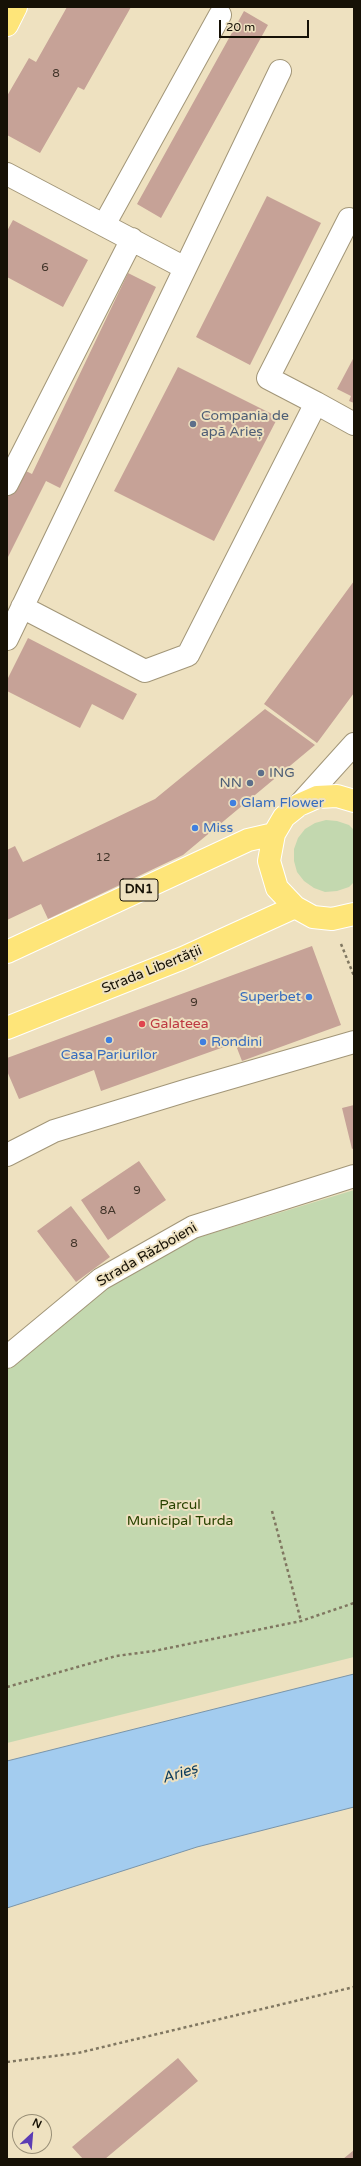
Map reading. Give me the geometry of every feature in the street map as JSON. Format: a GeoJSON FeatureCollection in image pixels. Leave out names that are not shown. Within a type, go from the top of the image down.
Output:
{"type":"FeatureCollection","features":[{"type":"Feature","properties":{"kind":"main road"},"geometry":{"type":"LineString","coordinates":[[7,25],[16,7]]}},
{"type":"Feature","properties":{"kind":"main road"},"geometry":{"type":"LineString","coordinates":[[354,801],[336,796],[317,797],[299,805],[284,817],[274,834],[269,861],[277,888],[295,908],[313,917],[332,919],[354,914]]}},
{"type":"Feature","properties":{"kind":"main road","name":"DN1"},"geometry":{"type":"LineString","coordinates":[[7,952],[248,840],[274,834]]}},
{"type":"Feature","properties":{"kind":"main road","name":"Strada Libertății"},"geometry":{"type":"LineString","coordinates":[[7,1028],[183,958],[295,908]]}},
{"type":"Feature","properties":{"kind":"street"},"geometry":{"type":"LineString","coordinates":[[104,225],[220,15]]}},
{"type":"Feature","properties":{"kind":"street"},"geometry":{"type":"LineString","coordinates":[[7,638],[280,71]]}},
{"type":"Feature","properties":{"kind":"street"},"geometry":{"type":"LineString","coordinates":[[7,174],[185,268]]}},
{"type":"Feature","properties":{"kind":"street"},"geometry":{"type":"LineString","coordinates":[[354,222],[349,219],[268,378],[354,424]]}},
{"type":"Feature","properties":{"kind":"street"},"geometry":{"type":"LineString","coordinates":[[7,484],[132,240]]}},
{"type":"Feature","properties":{"kind":"street"},"geometry":{"type":"LineString","coordinates":[[22,607],[145,671],[188,655],[316,403]]}},
{"type":"Feature","properties":{"kind":"street"},"geometry":{"type":"LineString","coordinates":[[299,805],[354,744]]}},
{"type":"Feature","properties":{"kind":"street"},"geometry":{"type":"LineString","coordinates":[[7,1155],[54,1132],[188,1090],[354,1042]]}},
{"type":"Feature","properties":{"kind":"street","name":"Strada Războieni"},"geometry":{"type":"LineString","coordinates":[[7,1357],[101,1279],[193,1227],[354,1176]]}},
{"type":"Feature","properties":{"kind":"path"},"geometry":{"type":"LineString","coordinates":[[342,946],[354,976]]}},
{"type":"Feature","properties":{"kind":"path"},"geometry":{"type":"LineString","coordinates":[[272,1511],[301,1621]]}},
{"type":"Feature","properties":{"kind":"path"},"geometry":{"type":"LineString","coordinates":[[7,1687],[116,1656],[154,1651],[301,1621],[354,1603]]}},
{"type":"Feature","properties":{"kind":"path"},"geometry":{"type":"LineString","coordinates":[[7,2062],[78,2053],[354,1987]]}},
{"type":"Feature","properties":{"kind":"green space"},"geometry":{"type":"Polygon","coordinates":[[[326,820],[337,821],[349,825],[354,830],[354,882],[349,887],[337,891],[325,892],[314,888],[304,881],[297,872],[294,861],[294,849],[298,838],[305,829],[315,823],[326,820]]]}},
{"type":"Feature","properties":{"kind":"green space","name":"Parcul Municipal Turda"},"geometry":{"type":"Polygon","coordinates":[[[354,1190],[354,1657],[7,1743],[7,1370],[105,1287],[190,1240],[354,1190]]]}},
{"type":"Feature","properties":{"kind":"water","name":"Arieș"},"geometry":{"type":"Polygon","coordinates":[[[354,1674],[354,1807],[197,1847],[7,1908],[7,1761],[354,1674]]]}},
{"type":"Feature","properties":{"kind":"building"},"geometry":{"type":"Polygon","coordinates":[[[67,7],[131,7],[84,90],[78,87],[40,153],[7,135],[7,96],[29,58],[36,62],[67,7]]]}},
{"type":"Feature","properties":{"kind":"building"},"geometry":{"type":"Polygon","coordinates":[[[244,11],[268,25],[161,218],[137,204],[244,11]]]}},
{"type":"Feature","properties":{"kind":"building"},"geometry":{"type":"Polygon","coordinates":[[[267,196],[321,223],[250,365],[196,337],[267,196]]]}},
{"type":"Feature","properties":{"kind":"building"},"geometry":{"type":"Polygon","coordinates":[[[13,220],[88,260],[63,307],[7,277],[7,231],[13,220]]]}},
{"type":"Feature","properties":{"kind":"building"},"geometry":{"type":"Polygon","coordinates":[[[128,273],[156,287],[60,488],[46,481],[7,559],[7,493],[20,468],[32,474],[128,273]]]}},
{"type":"Feature","properties":{"kind":"building"},"geometry":{"type":"Polygon","coordinates":[[[354,357],[354,403],[349,401],[351,396],[337,389],[354,357]]]}},
{"type":"Feature","properties":{"kind":"building"},"geometry":{"type":"Polygon","coordinates":[[[178,367],[278,417],[214,541],[114,491],[178,367]]]}},
{"type":"Feature","properties":{"kind":"building"},"geometry":{"type":"Polygon","coordinates":[[[354,581],[354,693],[317,743],[264,704],[354,581]]]}},
{"type":"Feature","properties":{"kind":"building"},"geometry":{"type":"Polygon","coordinates":[[[28,638],[137,694],[123,720],[92,704],[80,728],[7,691],[7,680],[28,638]]]}},
{"type":"Feature","properties":{"kind":"building"},"geometry":{"type":"Polygon","coordinates":[[[265,709],[315,745],[183,855],[48,919],[41,904],[7,920],[7,850],[15,846],[23,862],[155,799],[265,709]]]}},
{"type":"Feature","properties":{"kind":"building"},"geometry":{"type":"Polygon","coordinates":[[[312,946],[341,1025],[242,1061],[235,1043],[101,1091],[94,1070],[19,1099],[7,1071],[7,1058],[312,946]]]}},
{"type":"Feature","properties":{"kind":"building"},"geometry":{"type":"Polygon","coordinates":[[[354,1105],[354,1148],[352,1149],[342,1108],[354,1105]]]}},
{"type":"Feature","properties":{"kind":"building"},"geometry":{"type":"Polygon","coordinates":[[[139,1161],[166,1200],[108,1240],[81,1200],[139,1161]]]}},
{"type":"Feature","properties":{"kind":"building"},"geometry":{"type":"Polygon","coordinates":[[[71,1206],[110,1257],[76,1282],[37,1231],[71,1206]]]}},
{"type":"Feature","properties":{"kind":"building"},"geometry":{"type":"Polygon","coordinates":[[[178,2058],[198,2081],[105,2159],[83,2159],[72,2147],[178,2058]]]}},
{"type":"Feature","properties":{"kind":"building"},"geometry":{"type":"Polygon","coordinates":[[[354,2150],[354,2159],[343,2159],[354,2150]]]}},
{"type":"Feature","properties":{"kind":"place","name":"Compania de apă Arieș"},"geometry":{"type":"Point","coordinates":[193,424]}},
{"type":"Feature","properties":{"kind":"place","name":"ING"},"geometry":{"type":"Point","coordinates":[261,773]}},
{"type":"Feature","properties":{"kind":"place","name":"NN"},"geometry":{"type":"Point","coordinates":[250,783]}},
{"type":"Feature","properties":{"kind":"place","name":"Glam Flower"},"geometry":{"type":"Point","coordinates":[233,803]}},
{"type":"Feature","properties":{"kind":"place","name":"Miss"},"geometry":{"type":"Point","coordinates":[195,828]}},
{"type":"Feature","properties":{"kind":"place","name":"Superbet"},"geometry":{"type":"Point","coordinates":[309,997]}},
{"type":"Feature","properties":{"kind":"place","name":"Galateea"},"geometry":{"type":"Point","coordinates":[142,1024]}},
{"type":"Feature","properties":{"kind":"place","name":"Casa Pariurilor"},"geometry":{"type":"Point","coordinates":[109,1040]}},
{"type":"Feature","properties":{"kind":"place","name":"Rondini"},"geometry":{"type":"Point","coordinates":[203,1042]}}]}
